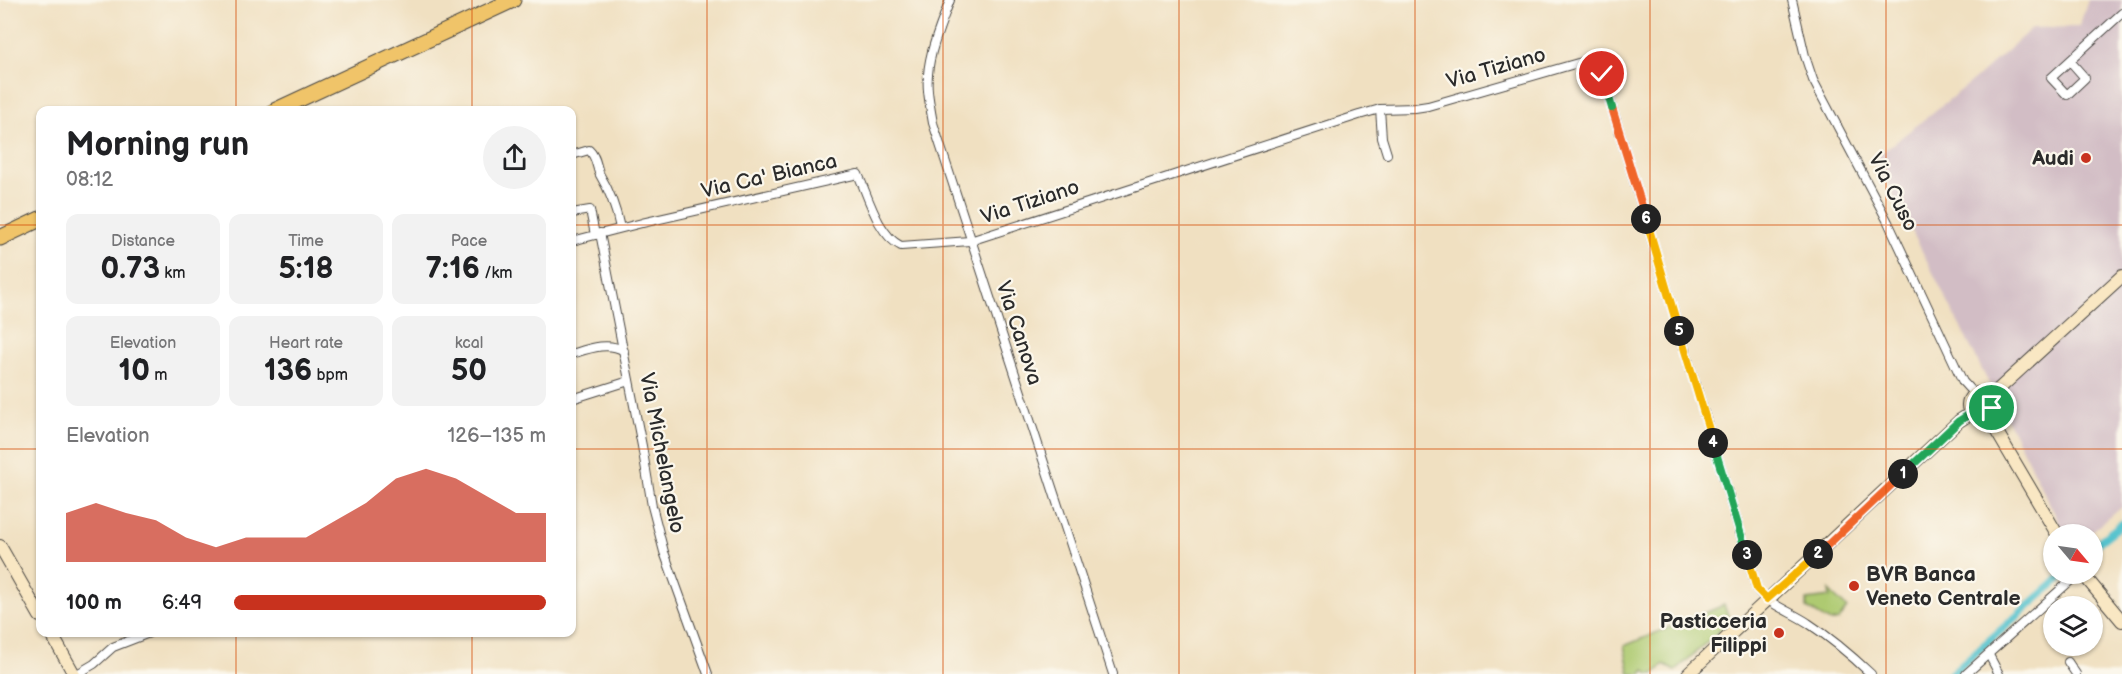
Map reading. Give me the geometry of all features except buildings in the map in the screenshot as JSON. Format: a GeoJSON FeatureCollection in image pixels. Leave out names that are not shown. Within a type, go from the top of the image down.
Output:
{"type":"FeatureCollection","features":[{"type":"Feature","properties":{"kind":"highway"},"geometry":{"type":"LineString","coordinates":[[285,106],[513,0]]}},
{"type":"Feature","properties":{"kind":"highway"},"geometry":{"type":"LineString","coordinates":[[0,238],[36,221]]}},
{"type":"Feature","properties":{"kind":"main road"},"geometry":{"type":"LineString","coordinates":[[1989,398],[2122,276]]}},
{"type":"Feature","properties":{"kind":"main road"},"geometry":{"type":"LineString","coordinates":[[1982,393],[1989,398],[1992,408],[1988,415],[1981,418],[1970,414],[1967,403],[1974,394],[1982,393]]}},
{"type":"Feature","properties":{"kind":"main road"},"geometry":{"type":"LineString","coordinates":[[1691,673],[1767,599],[1840,534],[1959,421],[1970,414]]}},
{"type":"Feature","properties":{"kind":"main road"},"geometry":{"type":"LineString","coordinates":[[1988,415],[2051,524]]}},
{"type":"Feature","properties":{"kind":"main road"},"geometry":{"type":"LineString","coordinates":[[0,546],[36,609]]}},
{"type":"Feature","properties":{"kind":"main road"},"geometry":{"type":"LineString","coordinates":[[2090,584],[2122,621]]}},
{"type":"Feature","properties":{"kind":"main road"},"geometry":{"type":"LineString","coordinates":[[53,637],[76,674]]}},
{"type":"Feature","properties":{"kind":"street","name":"Via Canova"},"geometry":{"type":"LineString","coordinates":[[950,0],[934,42],[928,89],[933,123],[1113,674]]}},
{"type":"Feature","properties":{"kind":"street","name":"Via Cuso"},"geometry":{"type":"LineString","coordinates":[[1792,0],[1813,80],[1888,222],[1963,382],[1974,394]]}},
{"type":"Feature","properties":{"kind":"street"},"geometry":{"type":"LineString","coordinates":[[2070,61],[2122,14]]}},
{"type":"Feature","properties":{"kind":"street","name":"Via Tiziano"},"geometry":{"type":"LineString","coordinates":[[970,241],[1380,109],[1428,106],[1588,60],[1597,65],[1602,74],[1757,589],[1767,599]]}},
{"type":"Feature","properties":{"kind":"street"},"geometry":{"type":"LineString","coordinates":[[1380,109],[1382,138],[1387,154]]}},
{"type":"Feature","properties":{"kind":"street"},"geometry":{"type":"LineString","coordinates":[[576,153],[589,150],[593,154],[599,174],[612,196],[620,228]]}},
{"type":"Feature","properties":{"kind":"street","name":"Via Ca' Bianca"},"geometry":{"type":"LineString","coordinates":[[576,240],[858,174],[884,232],[897,245],[970,241]]}},
{"type":"Feature","properties":{"kind":"street","name":"Via Michelangelo"},"geometry":{"type":"LineString","coordinates":[[576,212],[590,210],[598,234],[624,351],[652,506],[661,540],[708,674]]}},
{"type":"Feature","properties":{"kind":"street"},"geometry":{"type":"LineString","coordinates":[[576,353],[606,346],[616,346],[624,351]]}},
{"type":"Feature","properties":{"kind":"street"},"geometry":{"type":"LineString","coordinates":[[576,398],[629,381]]}},
{"type":"Feature","properties":{"kind":"street"},"geometry":{"type":"LineString","coordinates":[[1966,674],[2068,584]]}},
{"type":"Feature","properties":{"kind":"street"},"geometry":{"type":"LineString","coordinates":[[1767,599],[1836,642],[1871,674]]}},
{"type":"Feature","properties":{"kind":"street"},"geometry":{"type":"LineString","coordinates":[[76,674],[94,664],[113,647],[139,637]]}},
{"type":"Feature","properties":{"kind":"street"},"geometry":{"type":"LineString","coordinates":[[1989,655],[1999,674]]}},
{"type":"Feature","properties":{"kind":"street"},"geometry":{"type":"LineString","coordinates":[[2068,662],[2076,674]]}},
{"type":"Feature","properties":{"kind":"street"},"geometry":{"type":"LineString","coordinates":[[91,674],[94,664]]}},
{"type":"Feature","properties":{"kind":"shaded area"},"geometry":{"type":"Polygon","coordinates":[[[2088,0],[2122,0],[2122,506],[2101,524],[2060,524],[1875,158],[1974,80],[2032,28],[2079,27],[2088,0]]]}},
{"type":"Feature","properties":{"kind":"green space"},"geometry":{"type":"Polygon","coordinates":[[[1829,591],[1847,608],[1839,620],[1830,622],[1807,608],[1807,600],[1830,597],[1829,591]]]}},
{"type":"Feature","properties":{"kind":"green space"},"geometry":{"type":"Polygon","coordinates":[[[1724,605],[1730,621],[1675,671],[1664,665],[1654,674],[1649,674],[1645,670],[1642,674],[1630,674],[1624,646],[1724,605]]]}},
{"type":"Feature","properties":{"kind":"waterway"},"geometry":{"type":"LineString","coordinates":[[2103,539],[2122,524]]}},
{"type":"Feature","properties":{"kind":"waterway"},"geometry":{"type":"LineString","coordinates":[[1951,674],[2053,584]]}},
{"type":"Feature","properties":{"kind":"place","name":"Audi"},"geometry":{"type":"Point","coordinates":[2086,158]}},
{"type":"Feature","properties":{"kind":"place","name":"BVR Banca Veneto Centrale"},"geometry":{"type":"Point","coordinates":[1854,586]}},
{"type":"Feature","properties":{"kind":"place","name":"Pasticceria Filippi"},"geometry":{"type":"Point","coordinates":[1779,633]}},
{"type":"Feature","properties":{"kind":"route"},"geometry":{"type":"LineString","coordinates":[[1602,74],[1760,594],[1767,599],[1840,534],[1959,421],[1970,414],[1984,417],[1992,408]]}}]}
